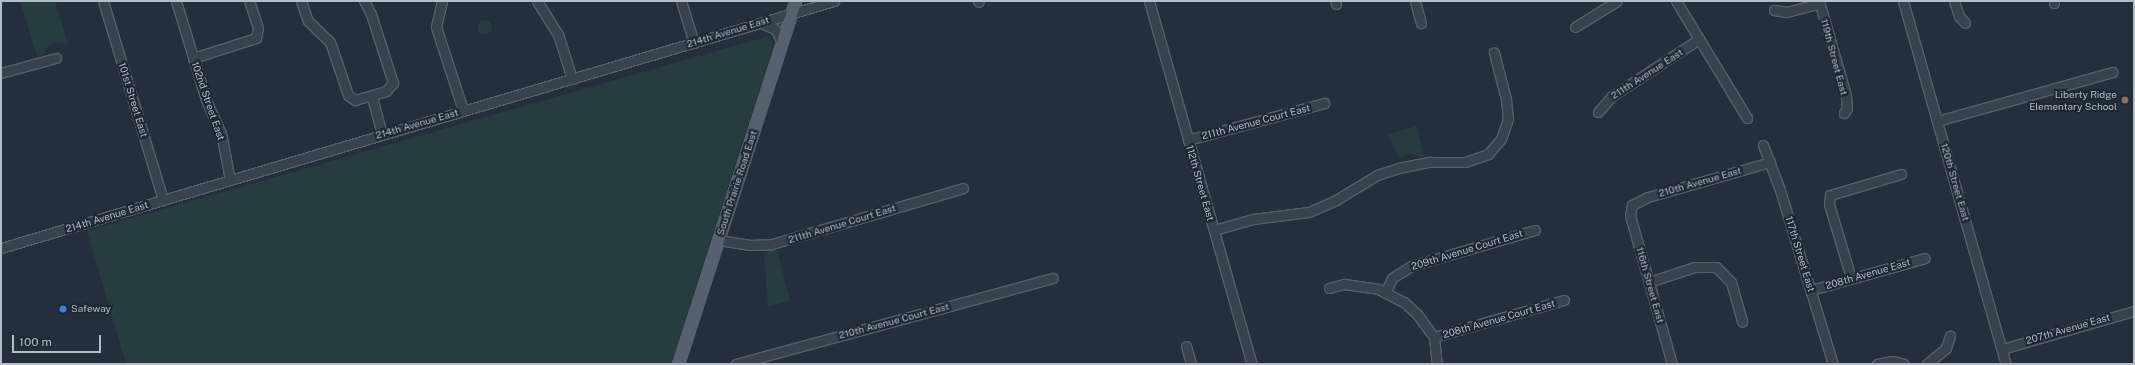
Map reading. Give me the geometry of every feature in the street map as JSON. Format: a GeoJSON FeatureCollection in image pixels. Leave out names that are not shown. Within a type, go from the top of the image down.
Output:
{"type":"FeatureCollection","features":[{"type":"Feature","properties":{"kind":"main road","name":"South Prairie Road East"},"geometry":{"type":"LineString","coordinates":[[678,364],[795,1]]}},
{"type":"Feature","properties":{"kind":"street","name":"101st Street East"},"geometry":{"type":"LineString","coordinates":[[103,1],[162,200]]}},
{"type":"Feature","properties":{"kind":"street","name":"102nd Street East"},"geometry":{"type":"LineString","coordinates":[[176,1],[206,100],[221,133],[230,180]]}},
{"type":"Feature","properties":{"kind":"street"},"geometry":{"type":"LineString","coordinates":[[193,58],[252,41],[257,36],[258,28],[249,1]]}},
{"type":"Feature","properties":{"kind":"street"},"geometry":{"type":"LineString","coordinates":[[301,1],[308,21],[330,42],[348,95],[355,100],[372,97],[386,91],[393,80],[371,14],[364,1]]}},
{"type":"Feature","properties":{"kind":"street"},"geometry":{"type":"LineString","coordinates":[[442,1],[436,27],[464,110]]}},
{"type":"Feature","properties":{"kind":"street"},"geometry":{"type":"LineString","coordinates":[[537,1],[558,34],[572,79]]}},
{"type":"Feature","properties":{"kind":"street"},"geometry":{"type":"LineString","coordinates":[[681,1],[694,43]]}},
{"type":"Feature","properties":{"kind":"street"},"geometry":{"type":"LineString","coordinates":[[807,1],[817,6]]}},
{"type":"Feature","properties":{"kind":"street","name":"214th Avenue East"},"geometry":{"type":"LineString","coordinates":[[1,248],[834,1]]}},
{"type":"Feature","properties":{"kind":"street","name":"112th Street East"},"geometry":{"type":"LineString","coordinates":[[1149,1],[1251,364]]}},
{"type":"Feature","properties":{"kind":"street"},"geometry":{"type":"LineString","coordinates":[[1415,1],[1421,23]]}},
{"type":"Feature","properties":{"kind":"street"},"geometry":{"type":"LineString","coordinates":[[1575,27],[1617,1]]}},
{"type":"Feature","properties":{"kind":"street"},"geometry":{"type":"LineString","coordinates":[[1676,1],[1747,118]]}},
{"type":"Feature","properties":{"kind":"street","name":"120th Street East"},"geometry":{"type":"LineString","coordinates":[[1903,1],[2006,364]]}},
{"type":"Feature","properties":{"kind":"street"},"geometry":{"type":"LineString","coordinates":[[1954,1],[1959,16],[1965,23]]}},
{"type":"Feature","properties":{"kind":"street"},"geometry":{"type":"LineString","coordinates":[[1774,10],[1787,12],[1819,2]]}},
{"type":"Feature","properties":{"kind":"street","name":"119th Street East"},"geometry":{"type":"LineString","coordinates":[[1819,2],[1846,95],[1847,108],[1844,114]]}},
{"type":"Feature","properties":{"kind":"street"},"geometry":{"type":"LineString","coordinates":[[761,22],[775,29],[782,42]]}},
{"type":"Feature","properties":{"kind":"street","name":"211th Avenue East"},"geometry":{"type":"LineString","coordinates":[[1598,112],[1612,96],[1699,39]]}},
{"type":"Feature","properties":{"kind":"street"},"geometry":{"type":"LineString","coordinates":[[1214,230],[1253,219],[1310,212],[1336,200],[1365,181],[1389,170],[1430,162],[1473,161],[1488,154],[1498,145],[1507,126],[1508,112],[1494,52]]}},
{"type":"Feature","properties":{"kind":"street"},"geometry":{"type":"LineString","coordinates":[[1,73],[56,58]]}},
{"type":"Feature","properties":{"kind":"street"},"geometry":{"type":"LineString","coordinates":[[1937,121],[2112,72]]}},
{"type":"Feature","properties":{"kind":"street"},"geometry":{"type":"LineString","coordinates":[[372,97],[382,134]]}},
{"type":"Feature","properties":{"kind":"street","name":"211th Avenue Court East"},"geometry":{"type":"LineString","coordinates":[[1188,140],[1324,103]]}},
{"type":"Feature","properties":{"kind":"street","name":"117th Street East"},"geometry":{"type":"LineString","coordinates":[[1763,146],[1770,162],[1833,364]]}},
{"type":"Feature","properties":{"kind":"street","name":"210th Avenue East"},"geometry":{"type":"LineString","coordinates":[[1632,205],[1648,197],[1770,162]]}},
{"type":"Feature","properties":{"kind":"street"},"geometry":{"type":"LineString","coordinates":[[1851,278],[1829,204],[1830,195],[1901,174]]}},
{"type":"Feature","properties":{"kind":"street","name":"211th Avenue Court East"},"geometry":{"type":"LineString","coordinates":[[719,240],[749,245],[772,244],[963,188]]}},
{"type":"Feature","properties":{"kind":"street","name":"116th Street East"},"geometry":{"type":"LineString","coordinates":[[1632,205],[1630,216],[1672,364]]}},
{"type":"Feature","properties":{"kind":"street","name":"209th Avenue Court East"},"geometry":{"type":"LineString","coordinates":[[1386,291],[1392,278],[1411,266],[1535,230]]}},
{"type":"Feature","properties":{"kind":"street","name":"208th Avenue East"},"geometry":{"type":"LineString","coordinates":[[1811,290],[1925,258]]}},
{"type":"Feature","properties":{"kind":"street"},"geometry":{"type":"LineString","coordinates":[[1649,282],[1695,267],[1716,267],[1731,282],[1742,321]]}},
{"type":"Feature","properties":{"kind":"street","name":"210th Avenue Court East"},"geometry":{"type":"LineString","coordinates":[[736,364],[1053,278]]}},
{"type":"Feature","properties":{"kind":"street"},"geometry":{"type":"LineString","coordinates":[[1329,288],[1344,284],[1386,291],[1411,307],[1434,337],[1437,364]]}},
{"type":"Feature","properties":{"kind":"street","name":"208th Avenue Court East"},"geometry":{"type":"LineString","coordinates":[[1434,337],[1564,300]]}},
{"type":"Feature","properties":{"kind":"street","name":"207th Avenue East"},"geometry":{"type":"LineString","coordinates":[[2002,349],[2134,311]]}},
{"type":"Feature","properties":{"kind":"street"},"geometry":{"type":"LineString","coordinates":[[1927,364],[1946,348],[1950,336]]}},
{"type":"Feature","properties":{"kind":"street"},"geometry":{"type":"LineString","coordinates":[[1186,346],[1192,364]]}},
{"type":"Feature","properties":{"kind":"street"},"geometry":{"type":"LineString","coordinates":[[1877,364],[1893,361],[1904,364]]}},
{"type":"Feature","properties":{"kind":"green space"},"geometry":{"type":"Polygon","coordinates":[[[20,1],[55,1],[68,44],[54,42],[46,48],[44,54],[37,56],[20,1]]]}},
{"type":"Feature","properties":{"kind":"green space"},"geometry":{"type":"Polygon","coordinates":[[[485,20],[490,22],[492,27],[490,32],[485,34],[480,32],[478,27],[480,22],[485,20]]]}},
{"type":"Feature","properties":{"kind":"green space"},"geometry":{"type":"Polygon","coordinates":[[[769,36],[774,44],[671,364],[126,364],[87,231],[769,36]]]}},
{"type":"Feature","properties":{"kind":"green space"},"geometry":{"type":"Polygon","coordinates":[[[1417,126],[1424,158],[1409,153],[1399,159],[1388,134],[1417,126]]]}},
{"type":"Feature","properties":{"kind":"green space"},"geometry":{"type":"Polygon","coordinates":[[[777,250],[790,300],[768,307],[764,251],[777,250]]]}},
{"type":"Feature","properties":{"kind":"place","name":"Liberty Ridge Elementary School"},"geometry":{"type":"Point","coordinates":[2125,100]}},
{"type":"Feature","properties":{"kind":"place","name":"Safeway"},"geometry":{"type":"Point","coordinates":[63,309]}}]}
